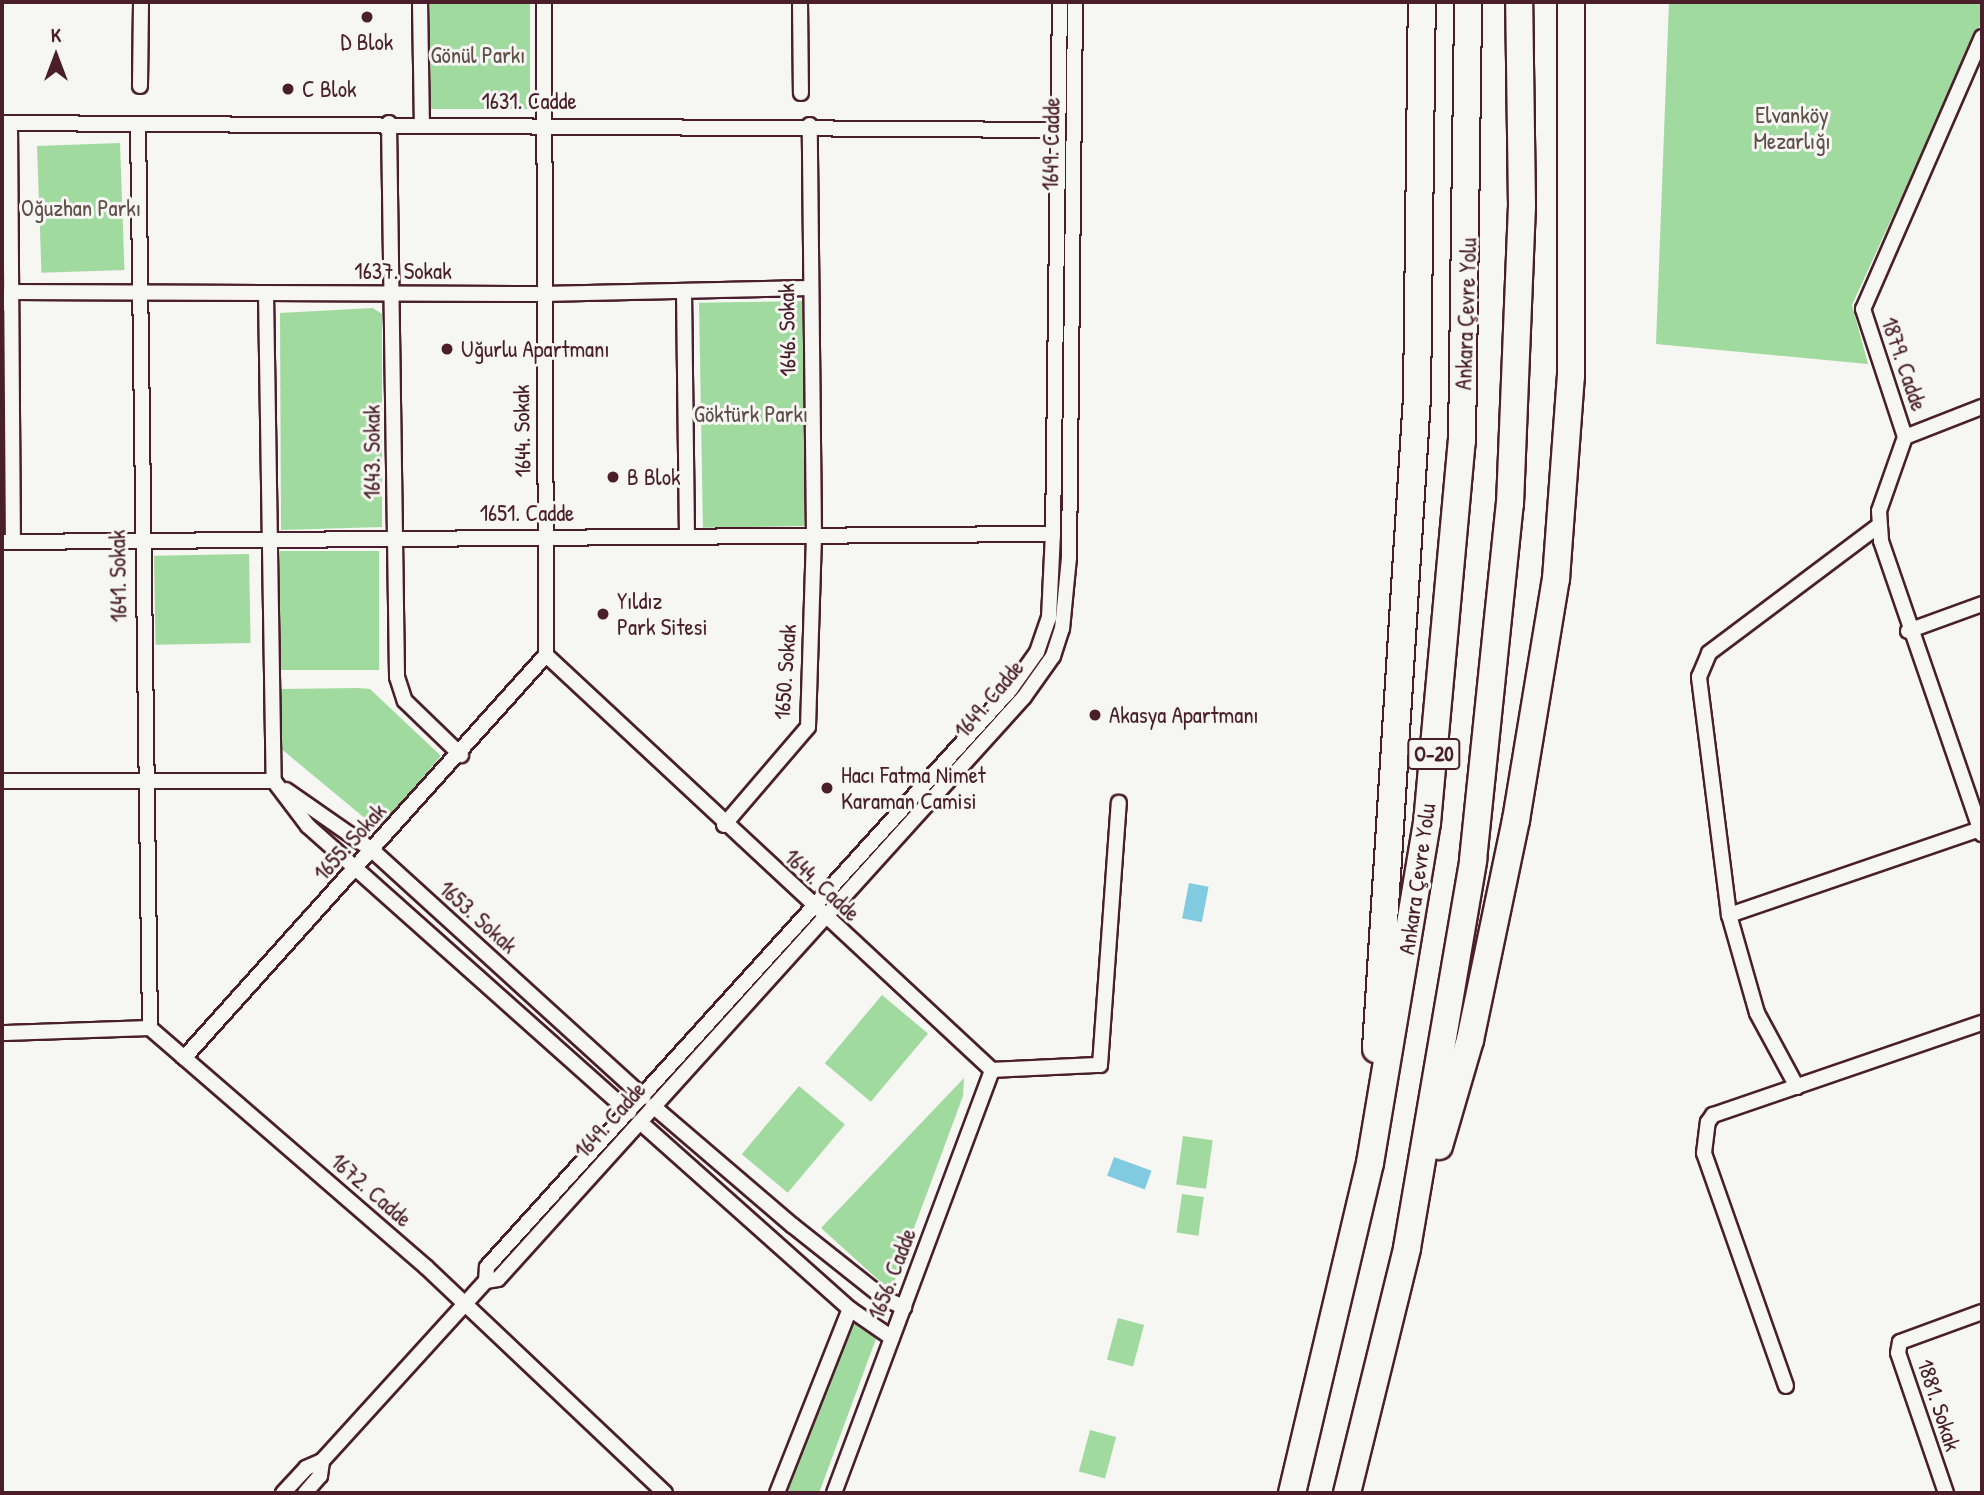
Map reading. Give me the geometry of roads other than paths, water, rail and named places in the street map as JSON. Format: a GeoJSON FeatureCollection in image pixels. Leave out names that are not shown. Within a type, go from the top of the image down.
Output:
{"type":"FeatureCollection","features":[{"type":"Feature","properties":{"kind":"highway"},"geometry":{"type":"LineString","coordinates":[[1370,1163],[1417,398],[1422,2]]}},
{"type":"Feature","properties":{"kind":"highway","name":"Ankara Çevre Yolu"},"geometry":{"type":"LineString","coordinates":[[1292,1493],[1370,1163],[1427,822],[1456,533],[1469,248],[1468,2]]}},
{"type":"Feature","properties":{"kind":"highway","name":"O-20"},"geometry":{"type":"LineString","coordinates":[[1347,1493],[1406,1248],[1473,860],[1500,625],[1520,293],[1519,2]]}},
{"type":"Feature","properties":{"kind":"highway"},"geometry":{"type":"LineString","coordinates":[[1406,1248],[1470,1040],[1548,640],[1570,402],[1571,2]]}},
{"type":"Feature","properties":{"kind":"street"},"geometry":{"type":"LineString","coordinates":[[140,86],[141,2]]}},
{"type":"Feature","properties":{"kind":"street"},"geometry":{"type":"LineString","coordinates":[[420,2],[422,124]]}},
{"type":"Feature","properties":{"kind":"street","name":"1644. Sokak"},"geometry":{"type":"LineString","coordinates":[[544,2],[542,294],[547,534],[546,655]]}},
{"type":"Feature","properties":{"kind":"street"},"geometry":{"type":"LineString","coordinates":[[800,2],[801,93]]}},
{"type":"Feature","properties":{"kind":"street","name":"1649. Cadde"},"geometry":{"type":"LineString","coordinates":[[819,914],[1010,690],[1037,652],[1049,618],[1053,534],[1060,2]]}},
{"type":"Feature","properties":{"kind":"street","name":"1649. Cadde"},"geometry":{"type":"LineString","coordinates":[[283,1493],[306,1468],[322,1461],[486,1281],[487,1267],[648,1102],[819,914],[1024,696],[1053,656],[1062,629],[1069,558],[1075,2]]}},
{"type":"Feature","properties":{"kind":"street","name":"1879. Cadde"},"geometry":{"type":"LineString","coordinates":[[1878,526],[1905,437],[1868,331],[1864,300],[1982,37]]}},
{"type":"Feature","properties":{"kind":"street"},"geometry":{"type":"LineString","coordinates":[[6,123],[7,542]]}},
{"type":"Feature","properties":{"kind":"street","name":"1631. Cadde"},"geometry":{"type":"LineString","coordinates":[[6,123],[543,123],[1057,130]]}},
{"type":"Feature","properties":{"kind":"street","name":"1643. Sokak"},"geometry":{"type":"LineString","coordinates":[[389,123],[399,690],[461,755]]}},
{"type":"Feature","properties":{"kind":"street","name":"1641. Sokak"},"geometry":{"type":"LineString","coordinates":[[138,124],[139,541],[149,1028]]}},
{"type":"Feature","properties":{"kind":"street","name":"1646. Sokak"},"geometry":{"type":"LineString","coordinates":[[810,125],[809,288],[814,535]]}},
{"type":"Feature","properties":{"kind":"street","name":"1637. Sokak"},"geometry":{"type":"LineString","coordinates":[[6,298],[139,291],[542,294],[809,288]]}},
{"type":"Feature","properties":{"kind":"street"},"geometry":{"type":"LineString","coordinates":[[684,291],[687,537]]}},
{"type":"Feature","properties":{"kind":"street"},"geometry":{"type":"LineString","coordinates":[[266,293],[274,782],[308,826],[850,1309],[892,1338]]}},
{"type":"Feature","properties":{"kind":"street"},"geometry":{"type":"LineString","coordinates":[[1905,437],[1982,407]]}},
{"type":"Feature","properties":{"kind":"street"},"geometry":{"type":"LineString","coordinates":[[1729,915],[1981,831],[1978,813],[1908,631],[1878,526],[1709,653],[1701,670],[1698,693],[1729,915],[1757,1013],[1797,1087]]}},
{"type":"Feature","properties":{"kind":"street","name":"1651. Cadde"},"geometry":{"type":"LineString","coordinates":[[7,542],[547,534],[687,537],[1053,534]]}},
{"type":"Feature","properties":{"kind":"street","name":"1650. Sokak"},"geometry":{"type":"LineString","coordinates":[[724,825],[808,727],[814,535]]}},
{"type":"Feature","properties":{"kind":"street"},"geometry":{"type":"LineString","coordinates":[[1908,631],[1982,604]]}},
{"type":"Feature","properties":{"kind":"street","name":"1644. Cadde"},"geometry":{"type":"LineString","coordinates":[[546,655],[819,914],[992,1070]]}},
{"type":"Feature","properties":{"kind":"street","name":"1655. Sokak"},"geometry":{"type":"LineString","coordinates":[[184,1058],[461,755],[546,655]]}},
{"type":"Feature","properties":{"kind":"street"},"geometry":{"type":"LineString","coordinates":[[2,781],[274,782]]}},
{"type":"Feature","properties":{"kind":"street","name":"1653. Sokak"},"geometry":{"type":"LineString","coordinates":[[274,782],[372,850],[648,1102],[792,1225],[885,1299],[904,1307]]}},
{"type":"Feature","properties":{"kind":"street"},"geometry":{"type":"LineString","coordinates":[[992,1070],[1100,1065],[1119,803]]}},
{"type":"Feature","properties":{"kind":"street"},"geometry":{"type":"LineString","coordinates":[[1786,1386],[1703,1145],[1713,1115],[1982,1023]]}},
{"type":"Feature","properties":{"kind":"street"},"geometry":{"type":"LineString","coordinates":[[2,1033],[149,1028]]}},
{"type":"Feature","properties":{"kind":"street","name":"1672. Cadde"},"geometry":{"type":"LineString","coordinates":[[149,1028],[377,1224],[659,1491]]}},
{"type":"Feature","properties":{"kind":"street","name":"1656. Cadde"},"geometry":{"type":"LineString","coordinates":[[834,1493],[992,1070]]}},
{"type":"Feature","properties":{"kind":"street"},"geometry":{"type":"LineString","coordinates":[[777,1493],[850,1309]]}},
{"type":"Feature","properties":{"kind":"street","name":"1881. Sokak"},"geometry":{"type":"LineString","coordinates":[[1946,1493],[1898,1353],[1910,1335],[1982,1312]]}},
{"type":"Feature","properties":{"kind":"street","name":"1649. Cadde"},"geometry":{"type":"LineString","coordinates":[[305,1493],[320,1476],[322,1461]]}},
{"type":"Feature","properties":{"kind":"water"},"geometry":{"type":"Polygon","coordinates":[[[1189,883],[1209,887],[1202,922],[1182,918],[1189,883]]]}},
{"type":"Feature","properties":{"kind":"water"},"geometry":{"type":"Polygon","coordinates":[[[1114,1157],[1152,1171],[1145,1189],[1107,1176],[1114,1157]]]}},
{"type":"Feature","properties":{"kind":"place","name":"D Blok"},"geometry":{"type":"Point","coordinates":[367,17]}},
{"type":"Feature","properties":{"kind":"place","name":"C Blok"},"geometry":{"type":"Point","coordinates":[288,89]}},
{"type":"Feature","properties":{"kind":"place","name":"Uğurlu Apartmanı"},"geometry":{"type":"Point","coordinates":[447,349]}},
{"type":"Feature","properties":{"kind":"place","name":"B Blok"},"geometry":{"type":"Point","coordinates":[613,477]}},
{"type":"Feature","properties":{"kind":"place","name":"Yıldız Park Sitesi"},"geometry":{"type":"Point","coordinates":[603,614]}},
{"type":"Feature","properties":{"kind":"place","name":"Akasya Apartmanı"},"geometry":{"type":"Point","coordinates":[1095,715]}},
{"type":"Feature","properties":{"kind":"place","name":"Hacı Fatma Nimet Karaman Camisi"},"geometry":{"type":"Point","coordinates":[827,788]}},
{"type":"Feature","properties":{"kind":"park label","name":"Gönül Parkı"},"geometry":{"type":"Point","coordinates":[478,55]}},
{"type":"Feature","properties":{"kind":"park label","name":"Elvanköy Mezarlığı"},"geometry":{"type":"Point","coordinates":[1792,128]}},
{"type":"Feature","properties":{"kind":"park label","name":"Oğuzhan Parkı"},"geometry":{"type":"Point","coordinates":[81,208]}},
{"type":"Feature","properties":{"kind":"park label","name":"Göktürk Parkı"},"geometry":{"type":"Point","coordinates":[751,414]}}]}
